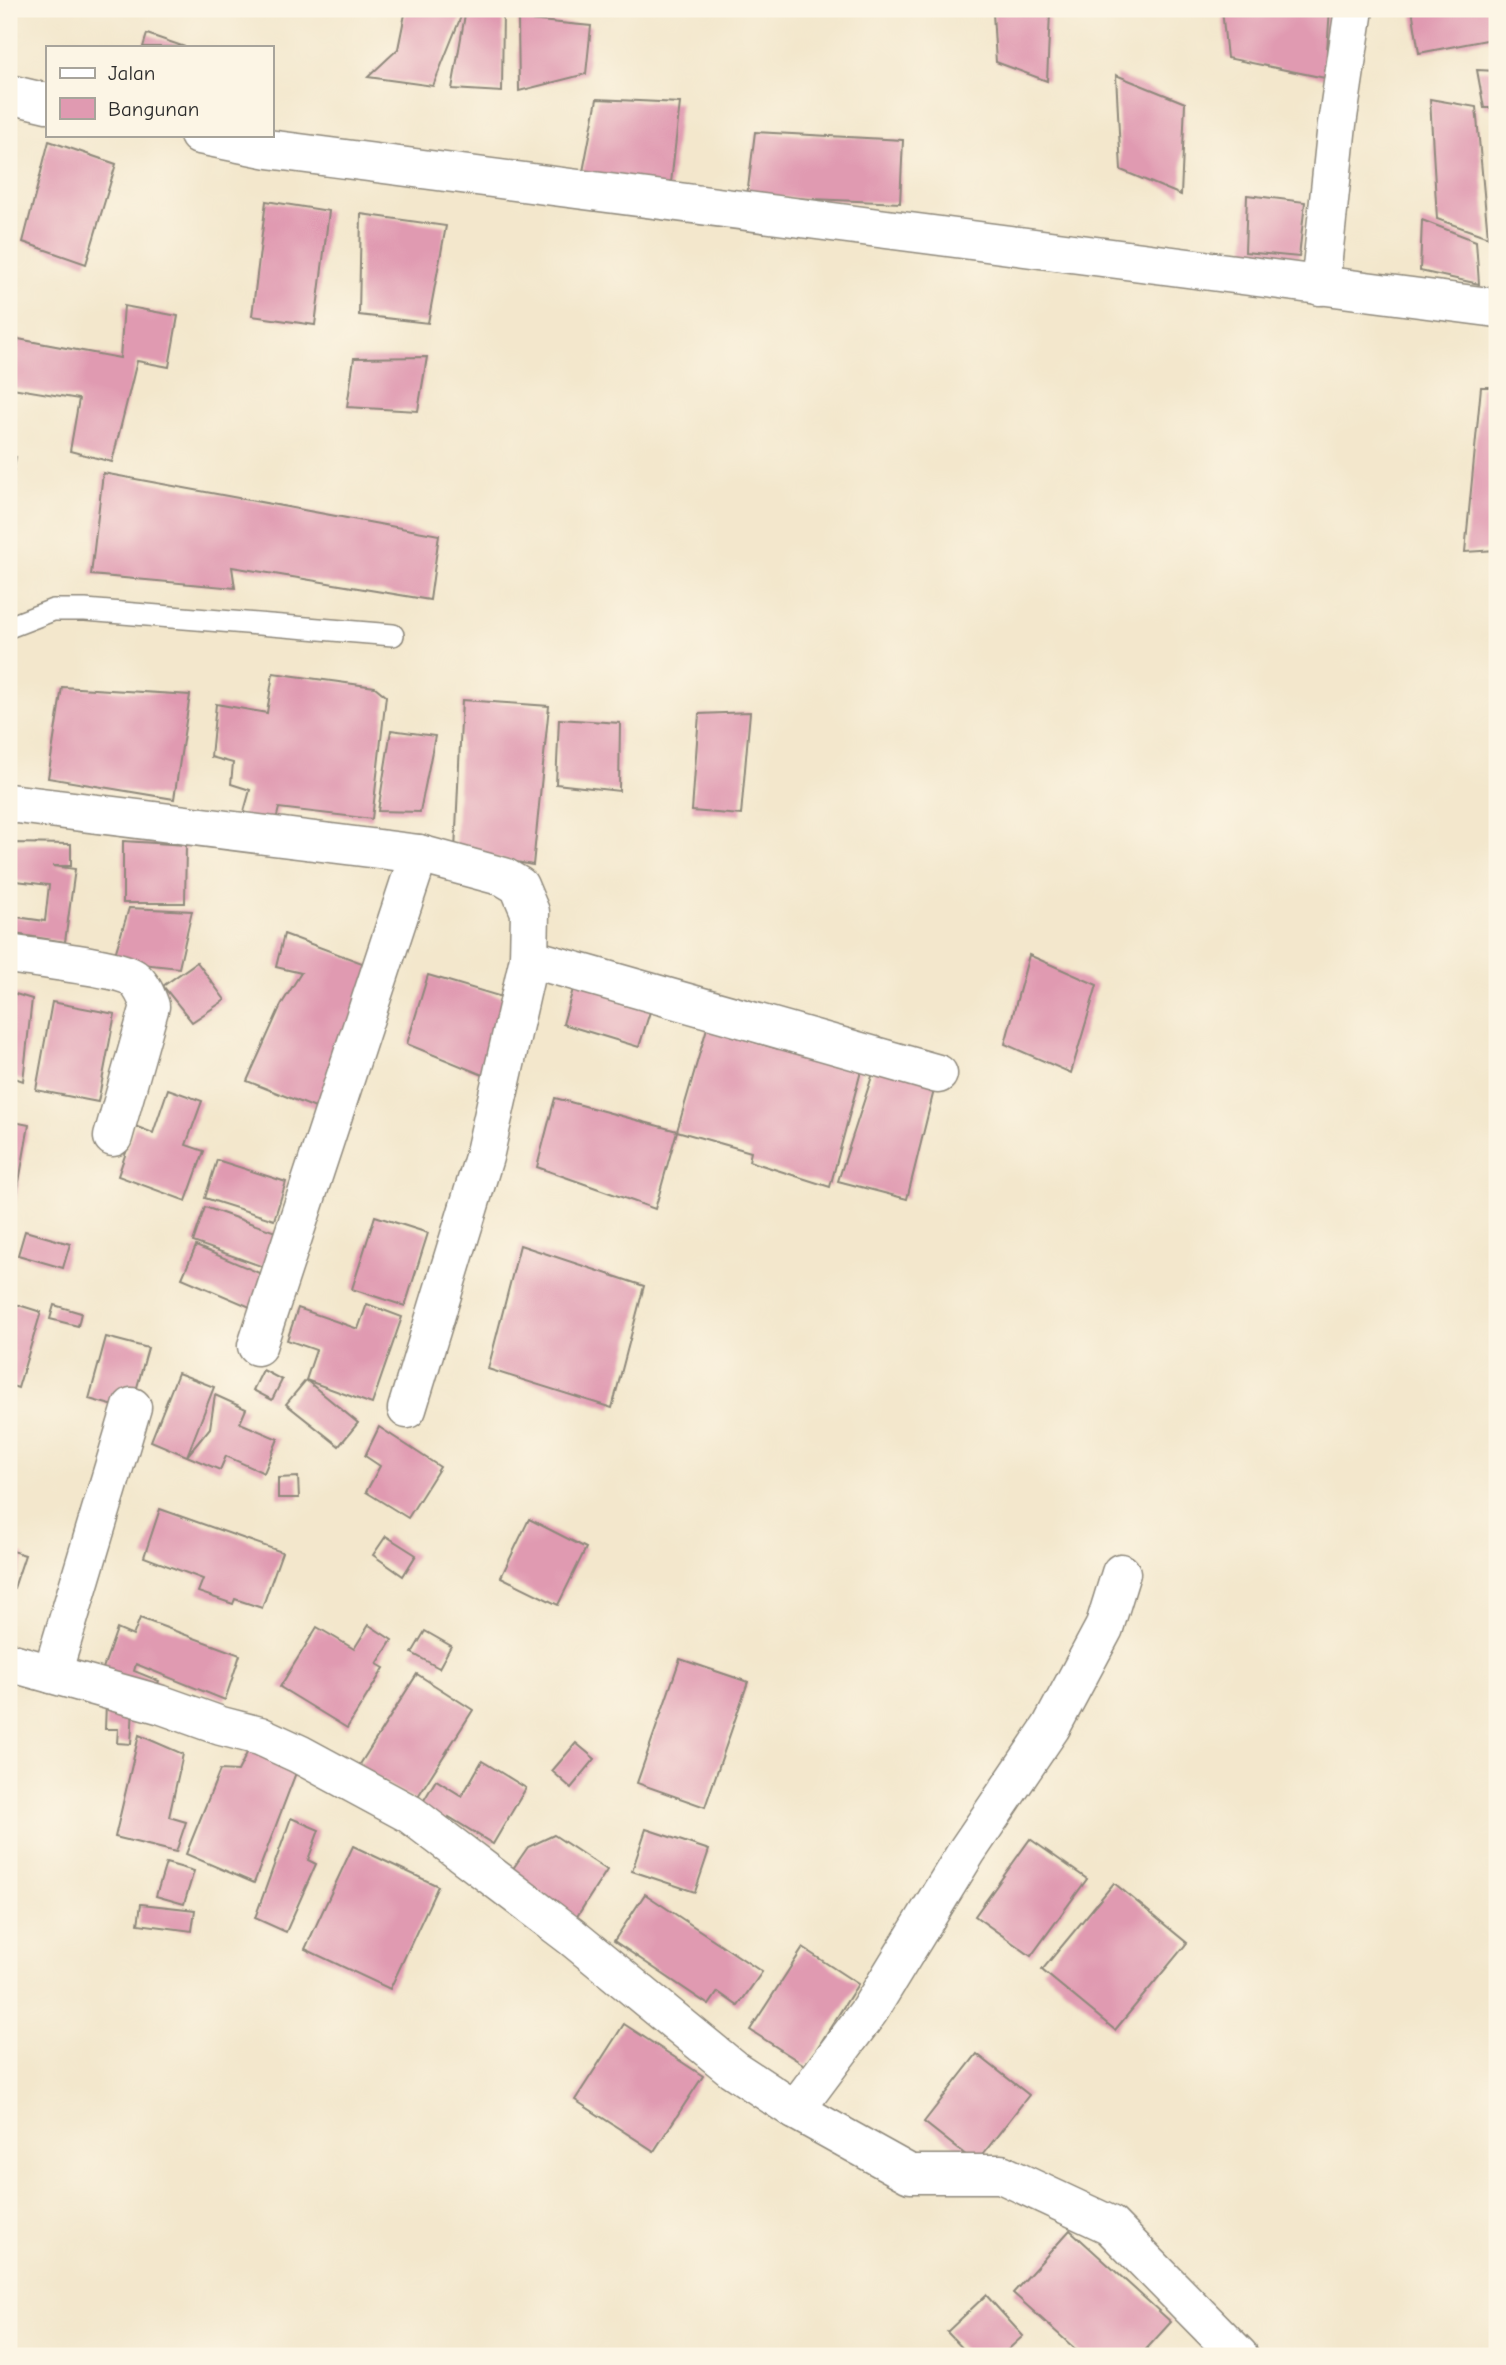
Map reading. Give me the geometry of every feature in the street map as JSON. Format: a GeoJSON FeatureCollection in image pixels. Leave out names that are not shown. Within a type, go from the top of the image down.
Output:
{"type":"FeatureCollection","features":[{"type":"Feature","properties":{"kind":"street"},"geometry":{"type":"LineString","coordinates":[[1320,286],[1337,124],[1353,9]]}},
{"type":"Feature","properties":{"kind":"street"},"geometry":{"type":"LineString","coordinates":[[9,94],[46,103]]}},
{"type":"Feature","properties":{"kind":"street"},"geometry":{"type":"LineString","coordinates":[[204,136],[268,149],[1497,308]]}},
{"type":"Feature","properties":{"kind":"street"},"geometry":{"type":"LineString","coordinates":[[9,803],[419,854],[504,877],[519,886],[530,912],[529,958],[484,1157],[407,1409]]}},
{"type":"Feature","properties":{"kind":"street"},"geometry":{"type":"LineString","coordinates":[[257,1346],[419,854]]}},
{"type":"Feature","properties":{"kind":"street"},"geometry":{"type":"LineString","coordinates":[[9,954],[96,967],[131,976],[144,990],[150,1006],[113,1137]]}},
{"type":"Feature","properties":{"kind":"street"},"geometry":{"type":"LineString","coordinates":[[529,958],[938,1074]]}},
{"type":"Feature","properties":{"kind":"street"},"geometry":{"type":"LineString","coordinates":[[52,1674],[132,1407]]}},
{"type":"Feature","properties":{"kind":"street"},"geometry":{"type":"LineString","coordinates":[[795,2110],[869,2011],[967,1851],[1051,1727],[1104,1629],[1121,1573]]}},
{"type":"Feature","properties":{"kind":"street"},"geometry":{"type":"LineString","coordinates":[[9,1662],[260,1736],[410,1814],[572,1937],[733,2069],[795,2110],[910,2174],[1002,2174],[1110,2225],[1239,2356]]}},
{"type":"Feature","properties":{"kind":"lane"},"geometry":{"type":"LineString","coordinates":[[9,627],[53,610],[63,609],[393,635]]}},
{"type":"Feature","properties":{"kind":"building"},"geometry":{"type":"Polygon","coordinates":[[[406,9],[464,9],[433,86],[368,77],[398,49],[406,9]]]}},
{"type":"Feature","properties":{"kind":"building"},"geometry":{"type":"Polygon","coordinates":[[[466,9],[503,9],[502,92],[452,89],[466,9]]]}},
{"type":"Feature","properties":{"kind":"building"},"geometry":{"type":"Polygon","coordinates":[[[1100,9],[1100,18],[1059,10],[1100,9]]]}},
{"type":"Feature","properties":{"kind":"building"},"geometry":{"type":"Polygon","coordinates":[[[1222,9],[1330,9],[1325,78],[1227,58],[1222,9]]]}},
{"type":"Feature","properties":{"kind":"building"},"geometry":{"type":"Polygon","coordinates":[[[1412,9],[1497,9],[1497,38],[1419,53],[1412,9]]]}},
{"type":"Feature","properties":{"kind":"building"},"geometry":{"type":"Polygon","coordinates":[[[1050,12],[1047,81],[996,62],[993,13],[1050,12]]]}},
{"type":"Feature","properties":{"kind":"building"},"geometry":{"type":"Polygon","coordinates":[[[518,19],[591,26],[586,74],[519,91],[518,19]]]}},
{"type":"Feature","properties":{"kind":"building"},"geometry":{"type":"Polygon","coordinates":[[[147,34],[182,46],[143,46],[147,34]]]}},
{"type":"Feature","properties":{"kind":"building"},"geometry":{"type":"Polygon","coordinates":[[[1477,70],[1497,71],[1497,108],[1484,108],[1477,70]]]}},
{"type":"Feature","properties":{"kind":"building"},"geometry":{"type":"Polygon","coordinates":[[[1116,75],[1185,103],[1181,195],[1121,170],[1116,75]]]}},
{"type":"Feature","properties":{"kind":"building"},"geometry":{"type":"Polygon","coordinates":[[[597,99],[680,103],[670,192],[581,182],[597,99]]]}},
{"type":"Feature","properties":{"kind":"building"},"geometry":{"type":"Polygon","coordinates":[[[1430,99],[1476,107],[1488,237],[1437,219],[1430,99]]]}},
{"type":"Feature","properties":{"kind":"building"},"geometry":{"type":"Polygon","coordinates":[[[755,132],[903,140],[900,203],[747,196],[755,132]]]}},
{"type":"Feature","properties":{"kind":"building"},"geometry":{"type":"Polygon","coordinates":[[[49,141],[116,164],[86,264],[23,242],[49,141]]]}},
{"type":"Feature","properties":{"kind":"building"},"geometry":{"type":"Polygon","coordinates":[[[1247,195],[1305,202],[1299,257],[1245,252],[1247,195]]]}},
{"type":"Feature","properties":{"kind":"building"},"geometry":{"type":"Polygon","coordinates":[[[266,201],[329,211],[315,325],[252,316],[266,201]]]}},
{"type":"Feature","properties":{"kind":"building"},"geometry":{"type":"Polygon","coordinates":[[[361,214],[446,226],[428,323],[359,315],[361,214]]]}},
{"type":"Feature","properties":{"kind":"building"},"geometry":{"type":"Polygon","coordinates":[[[1422,220],[1476,241],[1479,284],[1420,271],[1422,220]]]}},
{"type":"Feature","properties":{"kind":"building"},"geometry":{"type":"Polygon","coordinates":[[[124,306],[178,316],[169,367],[137,361],[112,462],[70,451],[79,399],[12,388],[18,339],[120,358],[124,306]]]}},
{"type":"Feature","properties":{"kind":"building"},"geometry":{"type":"Polygon","coordinates":[[[427,357],[418,411],[347,407],[354,358],[427,357]]]}},
{"type":"Feature","properties":{"kind":"building"},"geometry":{"type":"Polygon","coordinates":[[[1481,387],[1497,387],[1497,550],[1465,552],[1481,387]]]}},
{"type":"Feature","properties":{"kind":"building"},"geometry":{"type":"Polygon","coordinates":[[[9,455],[16,457],[10,487],[9,487],[9,455]]]}},
{"type":"Feature","properties":{"kind":"building"},"geometry":{"type":"Polygon","coordinates":[[[103,473],[439,535],[430,600],[232,567],[235,588],[91,575],[103,473]]]}},
{"type":"Feature","properties":{"kind":"building"},"geometry":{"type":"Polygon","coordinates":[[[273,673],[375,687],[386,696],[372,819],[279,808],[274,828],[242,819],[250,790],[231,784],[233,763],[211,757],[216,704],[267,713],[273,673]]]}},
{"type":"Feature","properties":{"kind":"building"},"geometry":{"type":"Polygon","coordinates":[[[62,687],[190,695],[174,799],[48,778],[62,687]]]}},
{"type":"Feature","properties":{"kind":"building"},"geometry":{"type":"Polygon","coordinates":[[[462,700],[549,706],[533,865],[455,851],[462,700]]]}},
{"type":"Feature","properties":{"kind":"building"},"geometry":{"type":"Polygon","coordinates":[[[750,712],[741,815],[692,811],[699,714],[750,712]]]}},
{"type":"Feature","properties":{"kind":"building"},"geometry":{"type":"Polygon","coordinates":[[[559,719],[620,723],[619,791],[556,784],[559,719]]]}},
{"type":"Feature","properties":{"kind":"building"},"geometry":{"type":"Polygon","coordinates":[[[391,730],[435,736],[420,812],[378,811],[391,730]]]}},
{"type":"Feature","properties":{"kind":"building"},"geometry":{"type":"Polygon","coordinates":[[[123,841],[186,845],[185,903],[123,903],[123,841]]]}},
{"type":"Feature","properties":{"kind":"building"},"geometry":{"type":"Polygon","coordinates":[[[9,843],[71,844],[71,866],[53,866],[75,869],[65,942],[9,933],[9,916],[45,921],[49,885],[9,880],[9,843]]]}},
{"type":"Feature","properties":{"kind":"building"},"geometry":{"type":"Polygon","coordinates":[[[129,908],[192,911],[179,968],[113,961],[129,908]]]}},
{"type":"Feature","properties":{"kind":"building"},"geometry":{"type":"Polygon","coordinates":[[[284,934],[381,970],[333,1115],[247,1081],[281,1005],[301,973],[276,967],[284,934]]]}},
{"type":"Feature","properties":{"kind":"building"},"geometry":{"type":"Polygon","coordinates":[[[1029,955],[1097,985],[1071,1073],[1005,1044],[1029,955]]]}},
{"type":"Feature","properties":{"kind":"building"},"geometry":{"type":"Polygon","coordinates":[[[197,962],[225,1000],[192,1022],[163,986],[197,962]]]}},
{"type":"Feature","properties":{"kind":"building"},"geometry":{"type":"Polygon","coordinates":[[[578,972],[658,986],[639,1047],[563,1024],[578,972]]]}},
{"type":"Feature","properties":{"kind":"building"},"geometry":{"type":"Polygon","coordinates":[[[428,975],[519,1002],[490,1078],[407,1044],[428,975]]]}},
{"type":"Feature","properties":{"kind":"building"},"geometry":{"type":"Polygon","coordinates":[[[9,992],[32,999],[23,1081],[9,1076],[9,992]]]}},
{"type":"Feature","properties":{"kind":"building"},"geometry":{"type":"Polygon","coordinates":[[[52,1002],[115,1014],[98,1102],[36,1090],[52,1002]]]}},
{"type":"Feature","properties":{"kind":"building"},"geometry":{"type":"Polygon","coordinates":[[[707,1028],[778,1049],[783,1030],[864,1060],[830,1187],[749,1161],[751,1152],[677,1131],[707,1028]]]}},
{"type":"Feature","properties":{"kind":"building"},"geometry":{"type":"Polygon","coordinates":[[[876,1064],[938,1074],[907,1199],[838,1181],[876,1064]]]}},
{"type":"Feature","properties":{"kind":"building"},"geometry":{"type":"Polygon","coordinates":[[[168,1089],[202,1101],[186,1145],[204,1151],[186,1201],[118,1176],[135,1126],[153,1133],[168,1089]]]}},
{"type":"Feature","properties":{"kind":"building"},"geometry":{"type":"Polygon","coordinates":[[[555,1098],[677,1131],[655,1209],[537,1167],[555,1098]]]}},
{"type":"Feature","properties":{"kind":"building"},"geometry":{"type":"Polygon","coordinates":[[[9,1121],[29,1125],[10,1233],[9,1233],[9,1121]]]}},
{"type":"Feature","properties":{"kind":"building"},"geometry":{"type":"Polygon","coordinates":[[[217,1160],[286,1182],[274,1220],[205,1198],[217,1160]]]}},
{"type":"Feature","properties":{"kind":"building"},"geometry":{"type":"Polygon","coordinates":[[[205,1207],[287,1236],[275,1271],[193,1242],[205,1207]]]}},
{"type":"Feature","properties":{"kind":"building"},"geometry":{"type":"Polygon","coordinates":[[[375,1216],[428,1233],[405,1306],[352,1289],[375,1216]]]}},
{"type":"Feature","properties":{"kind":"building"},"geometry":{"type":"Polygon","coordinates":[[[25,1231],[70,1244],[63,1268],[18,1255],[25,1231]]]}},
{"type":"Feature","properties":{"kind":"building"},"geometry":{"type":"Polygon","coordinates":[[[520,1245],[644,1286],[612,1408],[488,1369],[520,1245]]]}},
{"type":"Feature","properties":{"kind":"building"},"geometry":{"type":"Polygon","coordinates":[[[196,1246],[271,1278],[257,1310],[182,1278],[196,1246]]]}},
{"type":"Feature","properties":{"kind":"building"},"geometry":{"type":"Polygon","coordinates":[[[9,1302],[41,1312],[18,1388],[9,1385],[9,1302]]]}},
{"type":"Feature","properties":{"kind":"building"},"geometry":{"type":"Polygon","coordinates":[[[367,1304],[402,1317],[372,1404],[306,1380],[316,1350],[287,1340],[298,1308],[358,1329],[367,1304]]]}},
{"type":"Feature","properties":{"kind":"building"},"geometry":{"type":"Polygon","coordinates":[[[54,1305],[81,1313],[78,1326],[50,1319],[54,1305]]]}},
{"type":"Feature","properties":{"kind":"building"},"geometry":{"type":"Polygon","coordinates":[[[106,1337],[148,1348],[134,1398],[118,1407],[89,1399],[106,1337]]]}},
{"type":"Feature","properties":{"kind":"building"},"geometry":{"type":"Polygon","coordinates":[[[263,1370],[282,1380],[272,1400],[253,1390],[263,1370]]]}},
{"type":"Feature","properties":{"kind":"building"},"geometry":{"type":"Polygon","coordinates":[[[178,1373],[214,1387],[187,1456],[210,1428],[215,1395],[246,1409],[240,1423],[278,1439],[264,1473],[226,1456],[220,1470],[151,1441],[178,1373]]]}},
{"type":"Feature","properties":{"kind":"building"},"geometry":{"type":"Polygon","coordinates":[[[306,1380],[358,1423],[339,1446],[286,1404],[306,1380]]]}},
{"type":"Feature","properties":{"kind":"building"},"geometry":{"type":"Polygon","coordinates":[[[379,1427],[440,1467],[408,1518],[366,1492],[380,1466],[365,1456],[379,1427]]]}},
{"type":"Feature","properties":{"kind":"building"},"geometry":{"type":"Polygon","coordinates":[[[298,1477],[299,1498],[278,1498],[278,1478],[298,1477]]]}},
{"type":"Feature","properties":{"kind":"building"},"geometry":{"type":"Polygon","coordinates":[[[160,1509],[282,1552],[262,1608],[235,1599],[233,1604],[198,1592],[203,1579],[144,1557],[160,1509]]]}},
{"type":"Feature","properties":{"kind":"building"},"geometry":{"type":"Polygon","coordinates":[[[529,1519],[586,1548],[558,1605],[501,1577],[529,1519]]]}},
{"type":"Feature","properties":{"kind":"building"},"geometry":{"type":"Polygon","coordinates":[[[386,1536],[416,1555],[403,1576],[373,1555],[386,1536]]]}},
{"type":"Feature","properties":{"kind":"building"},"geometry":{"type":"Polygon","coordinates":[[[9,1550],[25,1555],[9,1603],[9,1550]]]}},
{"type":"Feature","properties":{"kind":"building"},"geometry":{"type":"Polygon","coordinates":[[[140,1618],[240,1655],[225,1700],[136,1664],[134,1671],[159,1681],[154,1695],[101,1674],[117,1629],[133,1636],[140,1618]]]}},
{"type":"Feature","properties":{"kind":"building"},"geometry":{"type":"Polygon","coordinates":[[[369,1625],[392,1640],[377,1664],[384,1668],[347,1728],[280,1687],[317,1627],[354,1649],[369,1625]]]}},
{"type":"Feature","properties":{"kind":"building"},"geometry":{"type":"Polygon","coordinates":[[[425,1631],[451,1646],[439,1668],[412,1653],[425,1631]]]}},
{"type":"Feature","properties":{"kind":"building"},"geometry":{"type":"Polygon","coordinates":[[[680,1659],[748,1682],[705,1807],[637,1783],[680,1659]]]}},
{"type":"Feature","properties":{"kind":"building"},"geometry":{"type":"Polygon","coordinates":[[[417,1674],[473,1710],[415,1801],[359,1766],[417,1674]]]}},
{"type":"Feature","properties":{"kind":"building"},"geometry":{"type":"Polygon","coordinates":[[[106,1703],[133,1707],[131,1744],[117,1743],[118,1729],[105,1729],[106,1703]]]}},
{"type":"Feature","properties":{"kind":"building"},"geometry":{"type":"Polygon","coordinates":[[[139,1735],[183,1754],[169,1817],[186,1822],[176,1852],[115,1837],[139,1735]]]}},
{"type":"Feature","properties":{"kind":"building"},"geometry":{"type":"Polygon","coordinates":[[[576,1743],[595,1759],[571,1788],[552,1771],[576,1743]]]}},
{"type":"Feature","properties":{"kind":"building"},"geometry":{"type":"Polygon","coordinates":[[[250,1747],[297,1770],[254,1883],[186,1854],[220,1770],[238,1771],[250,1747]]]}},
{"type":"Feature","properties":{"kind":"building"},"geometry":{"type":"Polygon","coordinates":[[[482,1761],[526,1788],[493,1844],[449,1817],[442,1830],[417,1812],[436,1780],[462,1796],[482,1761]]]}},
{"type":"Feature","properties":{"kind":"building"},"geometry":{"type":"Polygon","coordinates":[[[291,1818],[319,1830],[308,1860],[316,1864],[286,1932],[255,1918],[291,1818]]]}},
{"type":"Feature","properties":{"kind":"building"},"geometry":{"type":"Polygon","coordinates":[[[646,1829],[709,1850],[695,1892],[632,1871],[646,1829]]]}},
{"type":"Feature","properties":{"kind":"building"},"geometry":{"type":"Polygon","coordinates":[[[554,1835],[607,1870],[576,1918],[510,1873],[528,1847],[554,1835]]]}},
{"type":"Feature","properties":{"kind":"building"},"geometry":{"type":"Polygon","coordinates":[[[1030,1839],[1087,1879],[1031,1956],[975,1916],[1030,1839]]]}},
{"type":"Feature","properties":{"kind":"building"},"geometry":{"type":"Polygon","coordinates":[[[353,1846],[438,1886],[390,1989],[305,1949],[353,1846]]]}},
{"type":"Feature","properties":{"kind":"building"},"geometry":{"type":"Polygon","coordinates":[[[166,1863],[194,1871],[184,1904],[156,1896],[166,1863]]]}},
{"type":"Feature","properties":{"kind":"building"},"geometry":{"type":"Polygon","coordinates":[[[1114,1883],[1187,1943],[1115,2030],[1042,1970],[1114,1883]]]}},
{"type":"Feature","properties":{"kind":"building"},"geometry":{"type":"Polygon","coordinates":[[[645,1894],[762,1972],[738,2006],[718,1992],[709,2005],[614,1941],[645,1894]]]}},
{"type":"Feature","properties":{"kind":"building"},"geometry":{"type":"Polygon","coordinates":[[[141,1904],[195,1910],[192,1931],[138,1924],[141,1904]]]}},
{"type":"Feature","properties":{"kind":"building"},"geometry":{"type":"Polygon","coordinates":[[[803,1948],[858,1984],[806,2066],[750,2030],[803,1948]]]}},
{"type":"Feature","properties":{"kind":"building"},"geometry":{"type":"Polygon","coordinates":[[[624,2024],[703,2076],[654,2151],[575,2100],[624,2024]]]}},
{"type":"Feature","properties":{"kind":"building"},"geometry":{"type":"Polygon","coordinates":[[[977,2054],[1029,2095],[976,2163],[924,2122],[977,2054]]]}},
{"type":"Feature","properties":{"kind":"building"},"geometry":{"type":"Polygon","coordinates":[[[1070,2230],[1171,2322],[1140,2356],[1083,2356],[1013,2293],[1070,2230]]]}},
{"type":"Feature","properties":{"kind":"building"},"geometry":{"type":"Polygon","coordinates":[[[986,2295],[1023,2336],[1001,2356],[970,2356],[947,2332],[986,2295]]]}}]}
